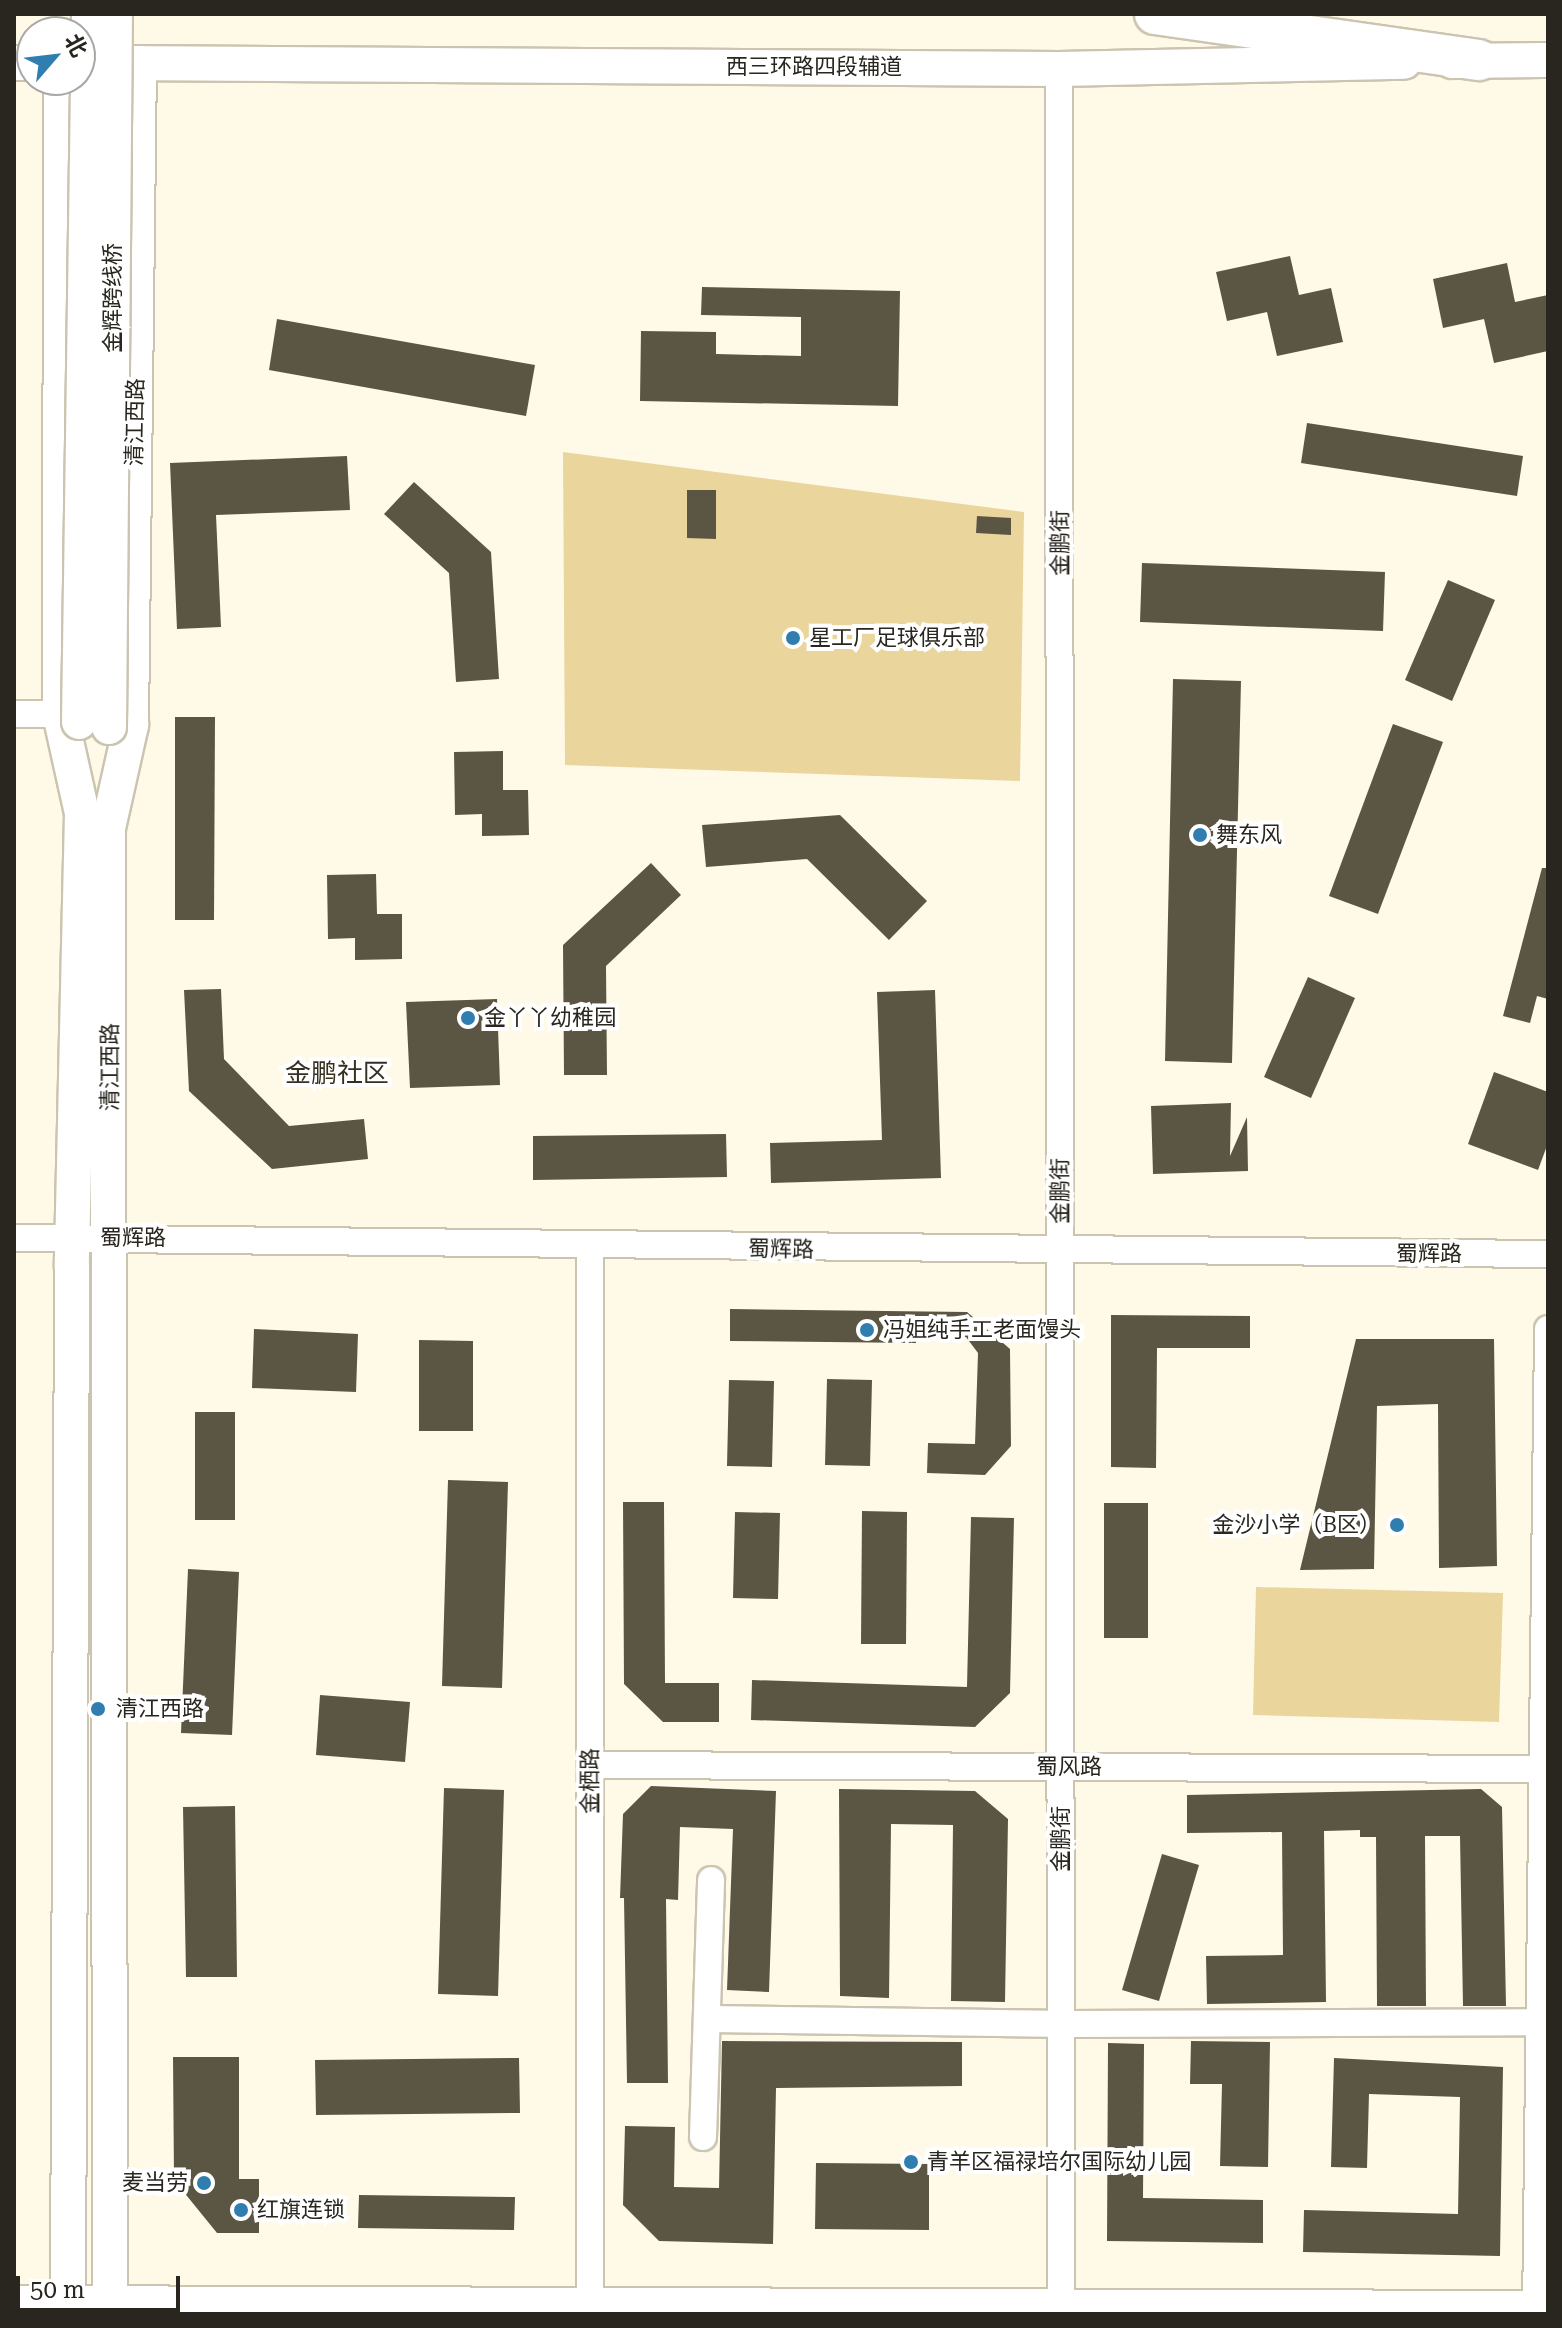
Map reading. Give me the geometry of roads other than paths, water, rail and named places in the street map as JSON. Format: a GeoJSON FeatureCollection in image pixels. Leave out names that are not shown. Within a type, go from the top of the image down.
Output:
{"type":"FeatureCollection","features":[{"type":"Feature","properties":{"kind":"highway"},"geometry":{"type":"LineString","coordinates":[[1155,14],[1479,60]]}},
{"type":"Feature","properties":{"kind":"main road","name":"金辉跨线桥"},"geometry":{"type":"LineString","coordinates":[[82,721],[89,14]]}},
{"type":"Feature","properties":{"kind":"main road","name":"金辉跨线桥"},"geometry":{"type":"LineString","coordinates":[[82,721],[115,14]]}},
{"type":"Feature","properties":{"kind":"main road","name":"西三环路四段辅道"},"geometry":{"type":"LineString","coordinates":[[96,63],[1059,69],[1548,60]]}},
{"type":"Feature","properties":{"kind":"main road","name":"清江西路"},"geometry":{"type":"LineString","coordinates":[[68,2307],[74,1238],[95,820],[131,725],[139,63]]}},
{"type":"Feature","properties":{"kind":"main road"},"geometry":{"type":"LineString","coordinates":[[62,96],[82,721],[95,820]]}},
{"type":"Feature","properties":{"kind":"main road","name":"清江西路"},"geometry":{"type":"LineString","coordinates":[[95,820],[111,1238],[110,2307]]}},
{"type":"Feature","properties":{"kind":"main road"},"geometry":{"type":"LineString","coordinates":[[14,2303],[68,2307],[1540,2310]]}},
{"type":"Feature","properties":{"kind":"street","name":"金鹏街"},"geometry":{"type":"LineString","coordinates":[[1059,69],[1061,2311]]}},
{"type":"Feature","properties":{"kind":"street"},"geometry":{"type":"LineString","coordinates":[[14,714],[82,721]]}},
{"type":"Feature","properties":{"kind":"street","name":"蜀辉路"},"geometry":{"type":"LineString","coordinates":[[14,1238],[590,1247],[1548,1254]]}},
{"type":"Feature","properties":{"kind":"street","name":"金栖路"},"geometry":{"type":"LineString","coordinates":[[590,1247],[590,2308]]}},
{"type":"Feature","properties":{"kind":"street"},"geometry":{"type":"LineString","coordinates":[[1540,2310],[1548,1329]]}},
{"type":"Feature","properties":{"kind":"street","name":"蜀风路"},"geometry":{"type":"LineString","coordinates":[[590,1765],[1545,1769]]}},
{"type":"Feature","properties":{"kind":"street"},"geometry":{"type":"LineString","coordinates":[[703,2137],[710,2019],[711,1880]]}},
{"type":"Feature","properties":{"kind":"street"},"geometry":{"type":"LineString","coordinates":[[710,2019],[1061,2024],[1540,2022]]}},
{"type":"Feature","properties":{"kind":"place","name":"星工厂足球俱乐部"},"geometry":{"type":"Point","coordinates":[793,638]}},
{"type":"Feature","properties":{"kind":"place","name":"舞东风"},"geometry":{"type":"Point","coordinates":[1200,835]}},
{"type":"Feature","properties":{"kind":"place","name":"金丫丫幼稚园"},"geometry":{"type":"Point","coordinates":[468,1018]}},
{"type":"Feature","properties":{"kind":"place","name":"冯姐纯手工老面馒头"},"geometry":{"type":"Point","coordinates":[867,1330]}},
{"type":"Feature","properties":{"kind":"place","name":"金沙小学（B区）"},"geometry":{"type":"Point","coordinates":[1397,1525]}},
{"type":"Feature","properties":{"kind":"place","name":"清江西路"},"geometry":{"type":"Point","coordinates":[98,1709]}},
{"type":"Feature","properties":{"kind":"place","name":"青羊区福禄培尔国际幼儿园"},"geometry":{"type":"Point","coordinates":[911,2162]}},
{"type":"Feature","properties":{"kind":"place","name":"麦当劳"},"geometry":{"type":"Point","coordinates":[204,2183]}},
{"type":"Feature","properties":{"kind":"place","name":"红旗连锁"},"geometry":{"type":"Point","coordinates":[241,2210]}},
{"type":"Feature","properties":{"kind":"district","name":"金鹏社区"},"geometry":{"type":"Point","coordinates":[337,1074]}}]}
